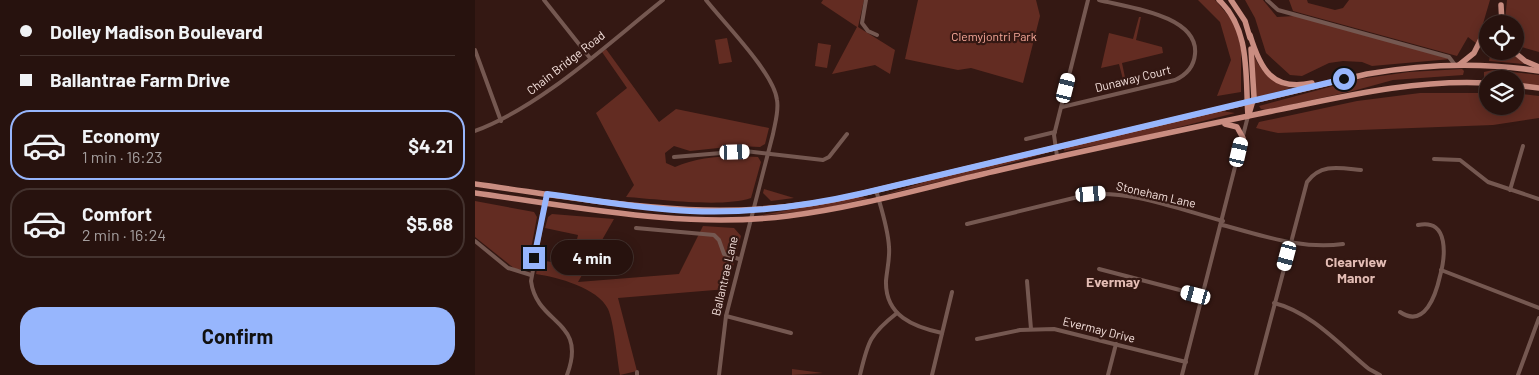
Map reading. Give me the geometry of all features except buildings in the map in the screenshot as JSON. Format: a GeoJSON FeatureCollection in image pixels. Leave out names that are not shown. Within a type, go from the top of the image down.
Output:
{"type":"FeatureCollection","features":[{"type":"Feature","properties":{"kind":"main road"},"geometry":{"type":"LineString","coordinates":[[1219,0],[1234,18],[1241,36],[1250,102]]}},
{"type":"Feature","properties":{"kind":"main road"},"geometry":{"type":"LineString","coordinates":[[1231,0],[1243,17],[1260,64],[1279,81],[1299,86],[1399,69],[1457,65],[1539,71]]}},
{"type":"Feature","properties":{"kind":"main road"},"geometry":{"type":"LineString","coordinates":[[1501,5],[1501,15]]}},
{"type":"Feature","properties":{"kind":"main road"},"geometry":{"type":"LineString","coordinates":[[1248,116],[1250,102],[1250,35]]}},
{"type":"Feature","properties":{"kind":"main road"},"geometry":{"type":"LineString","coordinates":[[1457,65],[1474,53],[1479,43]]}},
{"type":"Feature","properties":{"kind":"main road"},"geometry":{"type":"LineString","coordinates":[[1524,60],[1539,67]]}},
{"type":"Feature","properties":{"kind":"main road"},"geometry":{"type":"LineString","coordinates":[[475,184],[677,210],[752,210],[807,205],[1344,79]]}},
{"type":"Feature","properties":{"kind":"main road"},"geometry":{"type":"LineString","coordinates":[[475,193],[665,218],[749,220],[802,214],[1057,156],[1393,87],[1445,82],[1479,83]]}},
{"type":"Feature","properties":{"kind":"main road"},"geometry":{"type":"LineString","coordinates":[[1524,86],[1539,88]]}},
{"type":"Feature","properties":{"kind":"main road"},"geometry":{"type":"LineString","coordinates":[[1213,124],[1234,125],[1239,129],[1243,138]]}},
{"type":"Feature","properties":{"kind":"street"},"geometry":{"type":"LineString","coordinates":[[544,0],[590,58]]}},
{"type":"Feature","properties":{"kind":"street","name":"Chain Bridge Road"},"geometry":{"type":"LineString","coordinates":[[475,131],[501,121],[537,99],[663,0]]}},
{"type":"Feature","properties":{"kind":"street","name":"Ballantrae Lane"},"geometry":{"type":"LineString","coordinates":[[706,0],[764,71],[775,92],[777,112],[726,316],[719,375]]}},
{"type":"Feature","properties":{"kind":"street"},"geometry":{"type":"LineString","coordinates":[[866,0],[862,23],[868,31],[877,35]]}},
{"type":"Feature","properties":{"kind":"street"},"geometry":{"type":"LineString","coordinates":[[1057,156],[1055,132],[1088,0]]}},
{"type":"Feature","properties":{"kind":"street","name":"Dunaway Court"},"geometry":{"type":"LineString","coordinates":[[1062,106],[1175,80],[1185,74],[1194,60],[1195,48],[1193,37],[1178,22],[1099,0]]}},
{"type":"Feature","properties":{"kind":"street"},"geometry":{"type":"LineString","coordinates":[[1267,0],[1278,10],[1449,57],[1457,65]]}},
{"type":"Feature","properties":{"kind":"street"},"geometry":{"type":"LineString","coordinates":[[475,50],[501,121]]}},
{"type":"Feature","properties":{"kind":"street"},"geometry":{"type":"LineString","coordinates":[[1182,375],[1248,116]]}},
{"type":"Feature","properties":{"kind":"street"},"geometry":{"type":"LineString","coordinates":[[1025,139],[1055,132]]}},
{"type":"Feature","properties":{"kind":"street"},"geometry":{"type":"LineString","coordinates":[[674,157],[735,152],[767,152],[823,160],[829,157],[847,134]]}},
{"type":"Feature","properties":{"kind":"street"},"geometry":{"type":"LineString","coordinates":[[1510,190],[1523,146]]}},
{"type":"Feature","properties":{"kind":"street"},"geometry":{"type":"LineString","coordinates":[[1434,160],[1460,160],[1483,180],[1539,199]]}},
{"type":"Feature","properties":{"kind":"street"},"geometry":{"type":"LineString","coordinates":[[1256,375],[1305,188],[1311,177],[1320,170],[1331,167],[1361,170]]}},
{"type":"Feature","properties":{"kind":"street"},"geometry":{"type":"LineString","coordinates":[[876,190],[889,244],[887,294],[897,312],[914,326],[942,333]]}},
{"type":"Feature","properties":{"kind":"street"},"geometry":{"type":"LineString","coordinates":[[547,194],[531,275],[532,288],[537,301],[546,312],[561,324],[571,340],[573,354],[567,375]]}},
{"type":"Feature","properties":{"kind":"street","name":"Stoneham Lane"},"geometry":{"type":"LineString","coordinates":[[967,224],[1086,195],[1123,195],[1291,242],[1322,246],[1343,244]]}},
{"type":"Feature","properties":{"kind":"street"},"geometry":{"type":"LineString","coordinates":[[1400,312],[1405,315],[1415,316],[1428,308],[1435,297],[1441,270],[1445,249],[1442,236],[1433,225],[1419,225]]}},
{"type":"Feature","properties":{"kind":"street"},"geometry":{"type":"LineString","coordinates":[[636,228],[710,234],[719,240],[724,254],[739,259]]}},
{"type":"Feature","properties":{"kind":"street"},"geometry":{"type":"LineString","coordinates":[[475,241],[508,268],[531,275]]}},
{"type":"Feature","properties":{"kind":"street"},"geometry":{"type":"LineString","coordinates":[[1099,269],[1203,296]]}},
{"type":"Feature","properties":{"kind":"street"},"geometry":{"type":"LineString","coordinates":[[1441,270],[1539,308]]}},
{"type":"Feature","properties":{"kind":"street"},"geometry":{"type":"LineString","coordinates":[[1027,281],[1031,329]]}},
{"type":"Feature","properties":{"kind":"street"},"geometry":{"type":"LineString","coordinates":[[932,375],[952,292]]}},
{"type":"Feature","properties":{"kind":"street"},"geometry":{"type":"LineString","coordinates":[[1274,303],[1290,307],[1303,315],[1369,369],[1380,375]]}},
{"type":"Feature","properties":{"kind":"street"},"geometry":{"type":"LineString","coordinates":[[860,375],[870,338],[879,327],[897,312]]}},
{"type":"Feature","properties":{"kind":"street"},"geometry":{"type":"LineString","coordinates":[[726,316],[791,333]]}},
{"type":"Feature","properties":{"kind":"street"},"geometry":{"type":"LineString","coordinates":[[1518,375],[1539,318]]}},
{"type":"Feature","properties":{"kind":"street","name":"Evermay Drive"},"geometry":{"type":"LineString","coordinates":[[977,340],[1031,329],[1065,330],[1186,362]]}},
{"type":"Feature","properties":{"kind":"street"},"geometry":{"type":"LineString","coordinates":[[1108,375],[1116,344]]}},
{"type":"Feature","properties":{"kind":"green space"},"geometry":{"type":"Polygon","coordinates":[[[823,0],[864,0],[858,27],[895,50],[890,74],[875,65],[832,74],[857,27],[821,3],[823,0]]]}},
{"type":"Feature","properties":{"kind":"green space","name":"Clemyjontri Park"},"geometry":{"type":"Polygon","coordinates":[[[918,0],[1036,0],[1040,16],[1023,83],[971,68],[958,70],[905,59],[918,0]]]}},
{"type":"Feature","properties":{"kind":"green space"},"geometry":{"type":"Polygon","coordinates":[[[1198,0],[1215,0],[1233,21],[1241,49],[1241,92],[1217,96],[1231,60],[1220,22],[1198,0]]]}},
{"type":"Feature","properties":{"kind":"green space"},"geometry":{"type":"Polygon","coordinates":[[[1245,0],[1263,0],[1277,17],[1295,16],[1451,59],[1372,66],[1362,62],[1343,61],[1329,63],[1302,76],[1290,75],[1266,53],[1255,18],[1245,0]]]}},
{"type":"Feature","properties":{"kind":"green space"},"geometry":{"type":"Polygon","coordinates":[[[1289,0],[1307,0],[1308,3],[1335,10],[1343,8],[1349,0],[1490,0],[1486,15],[1479,15],[1479,37],[1477,44],[1468,37],[1457,56],[1293,11],[1289,0]]]}},
{"type":"Feature","properties":{"kind":"green space"},"geometry":{"type":"Polygon","coordinates":[[[1507,0],[1539,0],[1539,52],[1524,48],[1524,15],[1506,15],[1507,0]]]}},
{"type":"Feature","properties":{"kind":"green space"},"geometry":{"type":"Polygon","coordinates":[[[1139,17],[1141,17],[1136,40],[1162,47],[1163,53],[1122,63],[1127,87],[1125,87],[1119,64],[1101,68],[1109,33],[1133,39],[1139,17]]]}},
{"type":"Feature","properties":{"kind":"green space"},"geometry":{"type":"Polygon","coordinates":[[[727,38],[732,62],[719,64],[715,40],[727,38]]]}},
{"type":"Feature","properties":{"kind":"green space"},"geometry":{"type":"Polygon","coordinates":[[[818,43],[831,45],[827,68],[815,66],[818,43]]]}},
{"type":"Feature","properties":{"kind":"green space"},"geometry":{"type":"Polygon","coordinates":[[[606,49],[659,122],[676,109],[769,128],[765,144],[760,147],[737,146],[690,151],[674,146],[665,153],[666,163],[675,167],[684,163],[715,157],[758,157],[761,162],[751,198],[739,201],[707,203],[626,197],[634,185],[596,113],[627,88],[602,52],[606,49]]]}},
{"type":"Feature","properties":{"kind":"green space"},"geometry":{"type":"Polygon","coordinates":[[[1253,53],[1263,71],[1278,83],[1291,88],[1255,98],[1253,53]]]}},
{"type":"Feature","properties":{"kind":"green space"},"geometry":{"type":"Polygon","coordinates":[[[1520,60],[1524,64],[1489,61],[1520,60]]]}},
{"type":"Feature","properties":{"kind":"green space"},"geometry":{"type":"Polygon","coordinates":[[[1462,69],[1464,71],[1463,75],[1393,80],[1267,110],[1261,109],[1259,106],[1359,79],[1409,72],[1462,69]]]}},
{"type":"Feature","properties":{"kind":"green space"},"geometry":{"type":"Polygon","coordinates":[[[1524,73],[1539,75],[1539,86],[1524,84],[1524,73]]]}},
{"type":"Feature","properties":{"kind":"green space"},"geometry":{"type":"Polygon","coordinates":[[[1420,93],[1479,93],[1479,115],[1524,115],[1524,94],[1539,96],[1539,118],[1493,125],[1278,133],[1256,128],[1259,122],[1357,101],[1420,93]]]}},
{"type":"Feature","properties":{"kind":"green space"},"geometry":{"type":"Polygon","coordinates":[[[1221,111],[1235,113],[1136,138],[1064,151],[1065,148],[1221,111]]]}},
{"type":"Feature","properties":{"kind":"green space"},"geometry":{"type":"Polygon","coordinates":[[[1050,152],[976,173],[883,195],[934,179],[1050,152]]]}},
{"type":"Feature","properties":{"kind":"green space"},"geometry":{"type":"Polygon","coordinates":[[[764,189],[794,198],[771,201],[763,193],[764,189]]]}},
{"type":"Feature","properties":{"kind":"green space"},"geometry":{"type":"Polygon","coordinates":[[[858,197],[869,198],[817,210],[757,216],[858,197]]]}},
{"type":"Feature","properties":{"kind":"green space"},"geometry":{"type":"Polygon","coordinates":[[[475,201],[534,212],[537,217],[527,270],[515,269],[475,237],[475,201]]]}},
{"type":"Feature","properties":{"kind":"green space"},"geometry":{"type":"Polygon","coordinates":[[[552,214],[614,219],[578,282],[679,274],[703,226],[734,228],[741,236],[727,289],[618,298],[637,371],[620,375],[612,323],[608,309],[603,302],[586,289],[555,278],[536,274],[539,260],[571,265],[578,235],[545,228],[548,217],[552,214]]]}},
{"type":"Feature","properties":{"kind":"green space"},"geometry":{"type":"Polygon","coordinates":[[[792,369],[823,373],[792,375],[792,369]]]}},
{"type":"Feature","properties":{"kind":"district","name":"Clearview Manor"},"geometry":{"type":"Point","coordinates":[1356,270]}},
{"type":"Feature","properties":{"kind":"district","name":"Evermay"},"geometry":{"type":"Point","coordinates":[1113,282]}},
{"type":"Feature","properties":{"kind":"route"},"geometry":{"type":"LineString","coordinates":[[534,258],[547,194],[642,207],[690,211],[766,210],[799,206],[864,193],[1344,79]]}}]}
